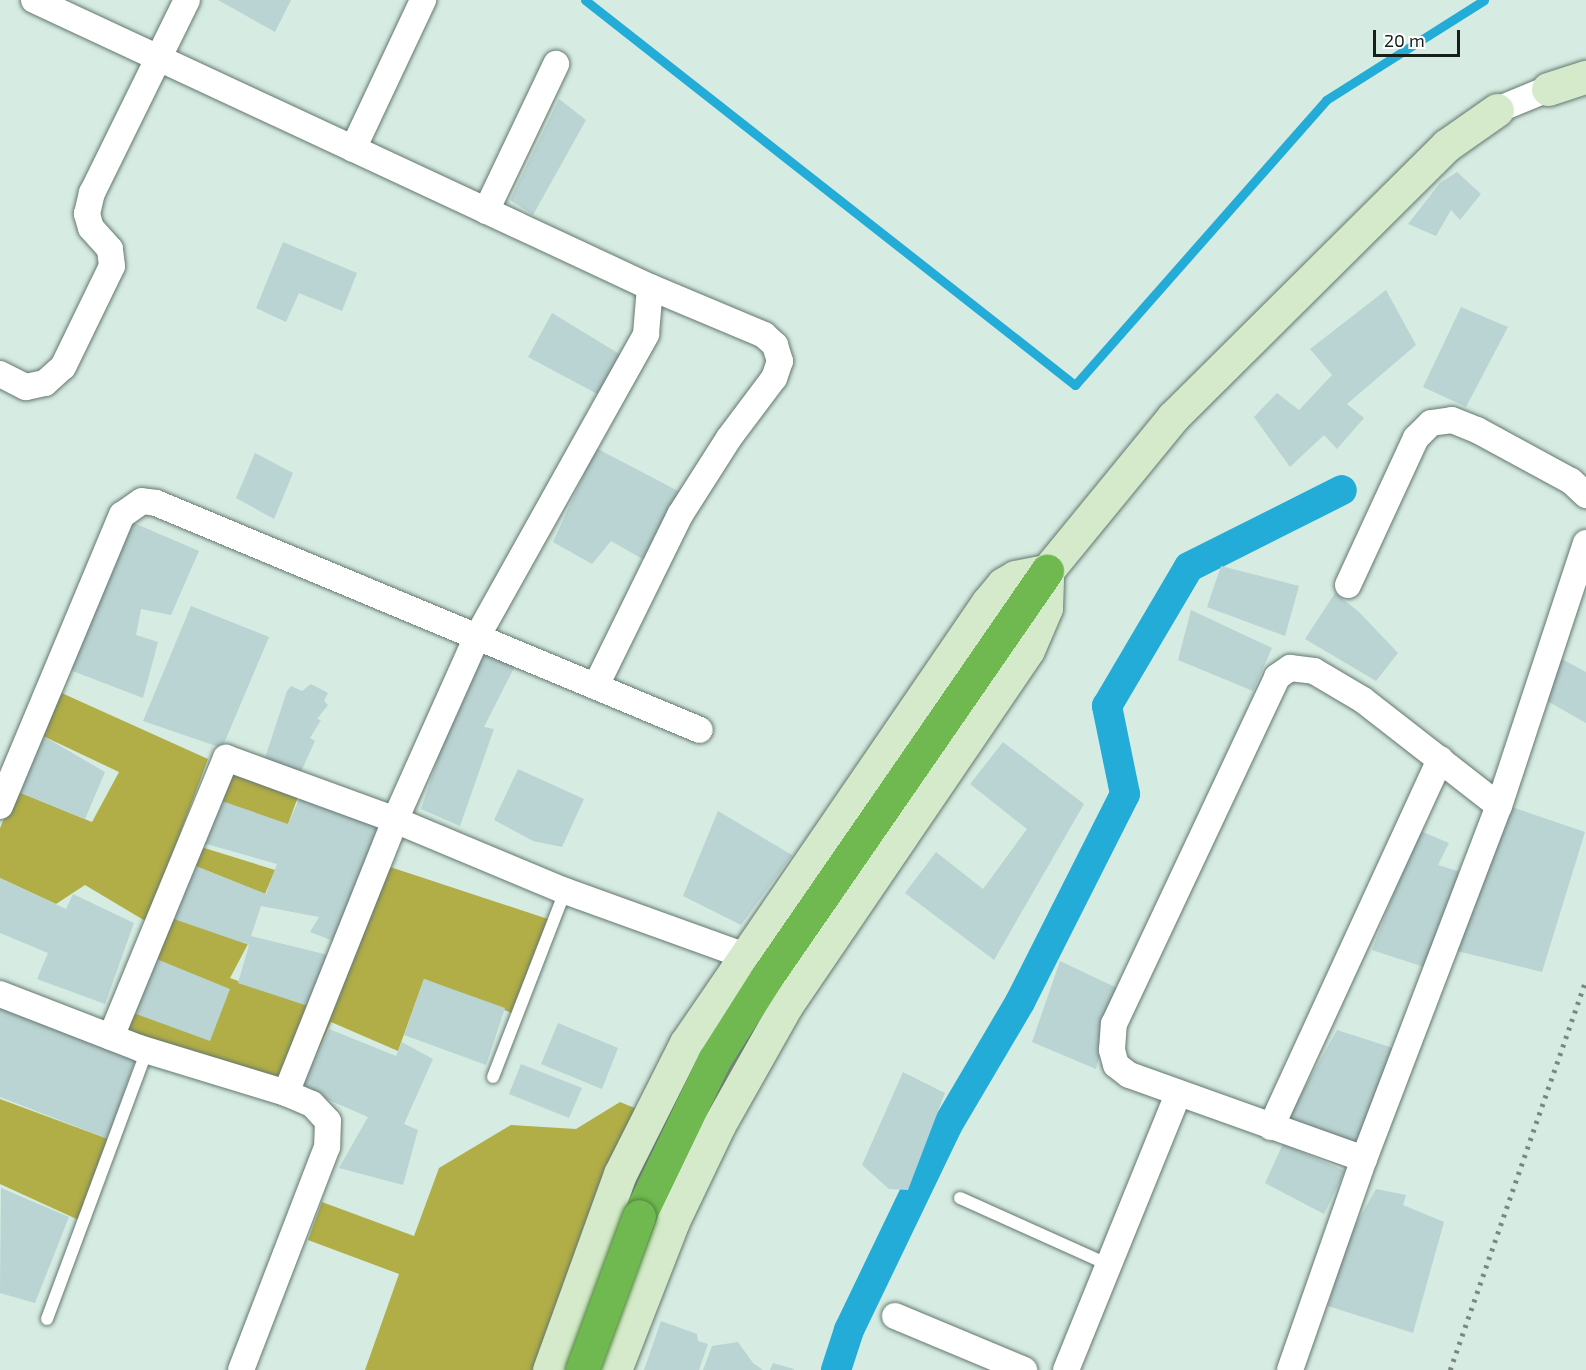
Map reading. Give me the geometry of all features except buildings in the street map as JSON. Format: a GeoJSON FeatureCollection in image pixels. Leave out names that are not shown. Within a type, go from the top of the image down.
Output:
{"type":"FeatureCollection","features":[{"type":"Feature","properties":{"kind":"highway"},"geometry":{"type":"LineString","coordinates":[[582,1370],[639,1216],[703,1080],[766,978],[1047,571]]}},
{"type":"Feature","properties":{"kind":"street"},"geometry":{"type":"LineString","coordinates":[[34,0],[159,55],[353,149],[650,287],[764,335],[775,345],[780,361],[770,385],[729,438],[680,515],[596,686]]}},
{"type":"Feature","properties":{"kind":"street"},"geometry":{"type":"LineString","coordinates":[[0,374],[26,387],[45,383],[63,367],[112,266],[110,249],[92,228],[87,214],[92,193],[187,0]]}},
{"type":"Feature","properties":{"kind":"street"},"geometry":{"type":"LineString","coordinates":[[353,149],[423,0]]}},
{"type":"Feature","properties":{"kind":"street"},"geometry":{"type":"LineString","coordinates":[[486,211],[556,64]]}},
{"type":"Feature","properties":{"kind":"street"},"geometry":{"type":"LineString","coordinates":[[563,1330],[618,1361],[673,1221],[719,1125],[786,1005],[1028,651],[1046,608],[1047,571],[1173,417],[1447,145],[1497,110],[1548,89],[1586,77]]}},
{"type":"Feature","properties":{"kind":"street"},"geometry":{"type":"LineString","coordinates":[[286,1093],[394,820],[477,637],[646,333],[650,287]]}},
{"type":"Feature","properties":{"kind":"street"},"geometry":{"type":"LineString","coordinates":[[1348,585],[1416,438],[1431,423],[1452,420],[1477,430],[1571,481],[1586,495]]}},
{"type":"Feature","properties":{"kind":"street"},"geometry":{"type":"LineString","coordinates":[[0,806],[122,515],[142,501],[156,503],[700,730]]}},
{"type":"Feature","properties":{"kind":"street"},"geometry":{"type":"LineString","coordinates":[[1290,1370],[1364,1159],[1499,806],[1586,543]]}},
{"type":"Feature","properties":{"kind":"street"},"geometry":{"type":"LineString","coordinates":[[549,1370],[620,1174],[661,1088],[743,955],[988,602],[1003,584],[1015,577],[1047,571]]}},
{"type":"Feature","properties":{"kind":"street"},"geometry":{"type":"LineString","coordinates":[[1364,1159],[1129,1075],[1116,1065],[1112,1050],[1114,1024],[1277,677],[1290,668],[1314,671],[1363,700],[1499,806]]}},
{"type":"Feature","properties":{"kind":"street"},"geometry":{"type":"LineString","coordinates":[[111,1037],[226,758],[394,820],[565,891],[743,955]]}},
{"type":"Feature","properties":{"kind":"street"},"geometry":{"type":"LineString","coordinates":[[1271,1127],[1440,759]]}},
{"type":"Feature","properties":{"kind":"street"},"geometry":{"type":"LineString","coordinates":[[0,994],[147,1050],[286,1093],[312,1104],[328,1120],[327,1147],[241,1370]]}},
{"type":"Feature","properties":{"kind":"street"},"geometry":{"type":"LineString","coordinates":[[1066,1370],[1178,1094]]}},
{"type":"Feature","properties":{"kind":"street"},"geometry":{"type":"LineString","coordinates":[[895,1316],[1024,1370]]}},
{"type":"Feature","properties":{"kind":"lane"},"geometry":{"type":"LineString","coordinates":[[493,1077],[565,891]]}},
{"type":"Feature","properties":{"kind":"lane"},"geometry":{"type":"LineString","coordinates":[[47,1319],[147,1050]]}},
{"type":"Feature","properties":{"kind":"lane"},"geometry":{"type":"LineString","coordinates":[[960,1198],[1109,1265]]}},
{"type":"Feature","properties":{"kind":"shaded area"},"geometry":{"type":"Polygon","coordinates":[[[55,690],[208,759],[147,922],[85,885],[56,904],[0,878],[0,828],[16,791],[92,822],[119,772],[43,736],[55,690]]]}},
{"type":"Feature","properties":{"kind":"shaded area"},"geometry":{"type":"Polygon","coordinates":[[[226,758],[302,786],[288,824],[198,846],[275,870],[265,894],[193,865],[248,944],[230,978],[311,1007],[282,1092],[113,1032],[226,758]]]}},
{"type":"Feature","properties":{"kind":"shaded area"},"geometry":{"type":"Polygon","coordinates":[[[378,863],[554,921],[517,1015],[424,979],[398,1051],[331,1022],[301,1088],[378,863]]]}},
{"type":"Feature","properties":{"kind":"shaded area"},"geometry":{"type":"Polygon","coordinates":[[[0,1099],[108,1139],[83,1222],[0,1184],[0,1099]]]}},
{"type":"Feature","properties":{"kind":"shaded area"},"geometry":{"type":"Polygon","coordinates":[[[620,1102],[642,1111],[548,1370],[365,1370],[399,1274],[308,1240],[322,1202],[414,1236],[439,1168],[511,1125],[576,1129],[620,1102]]]}},
{"type":"Feature","properties":{"kind":"waterway"},"geometry":{"type":"LineString","coordinates":[[585,0],[1075,385],[1326,100],[1484,0]]}},
{"type":"Feature","properties":{"kind":"waterway"},"geometry":{"type":"LineString","coordinates":[[836,1370],[849,1330],[947,1126],[1020,1002],[1125,794],[1107,706],[1189,567],[1342,490]]}},
{"type":"Feature","properties":{"kind":"railway"},"geometry":{"type":"LineString","coordinates":[[1450,1370],[1586,980]]}}]}
